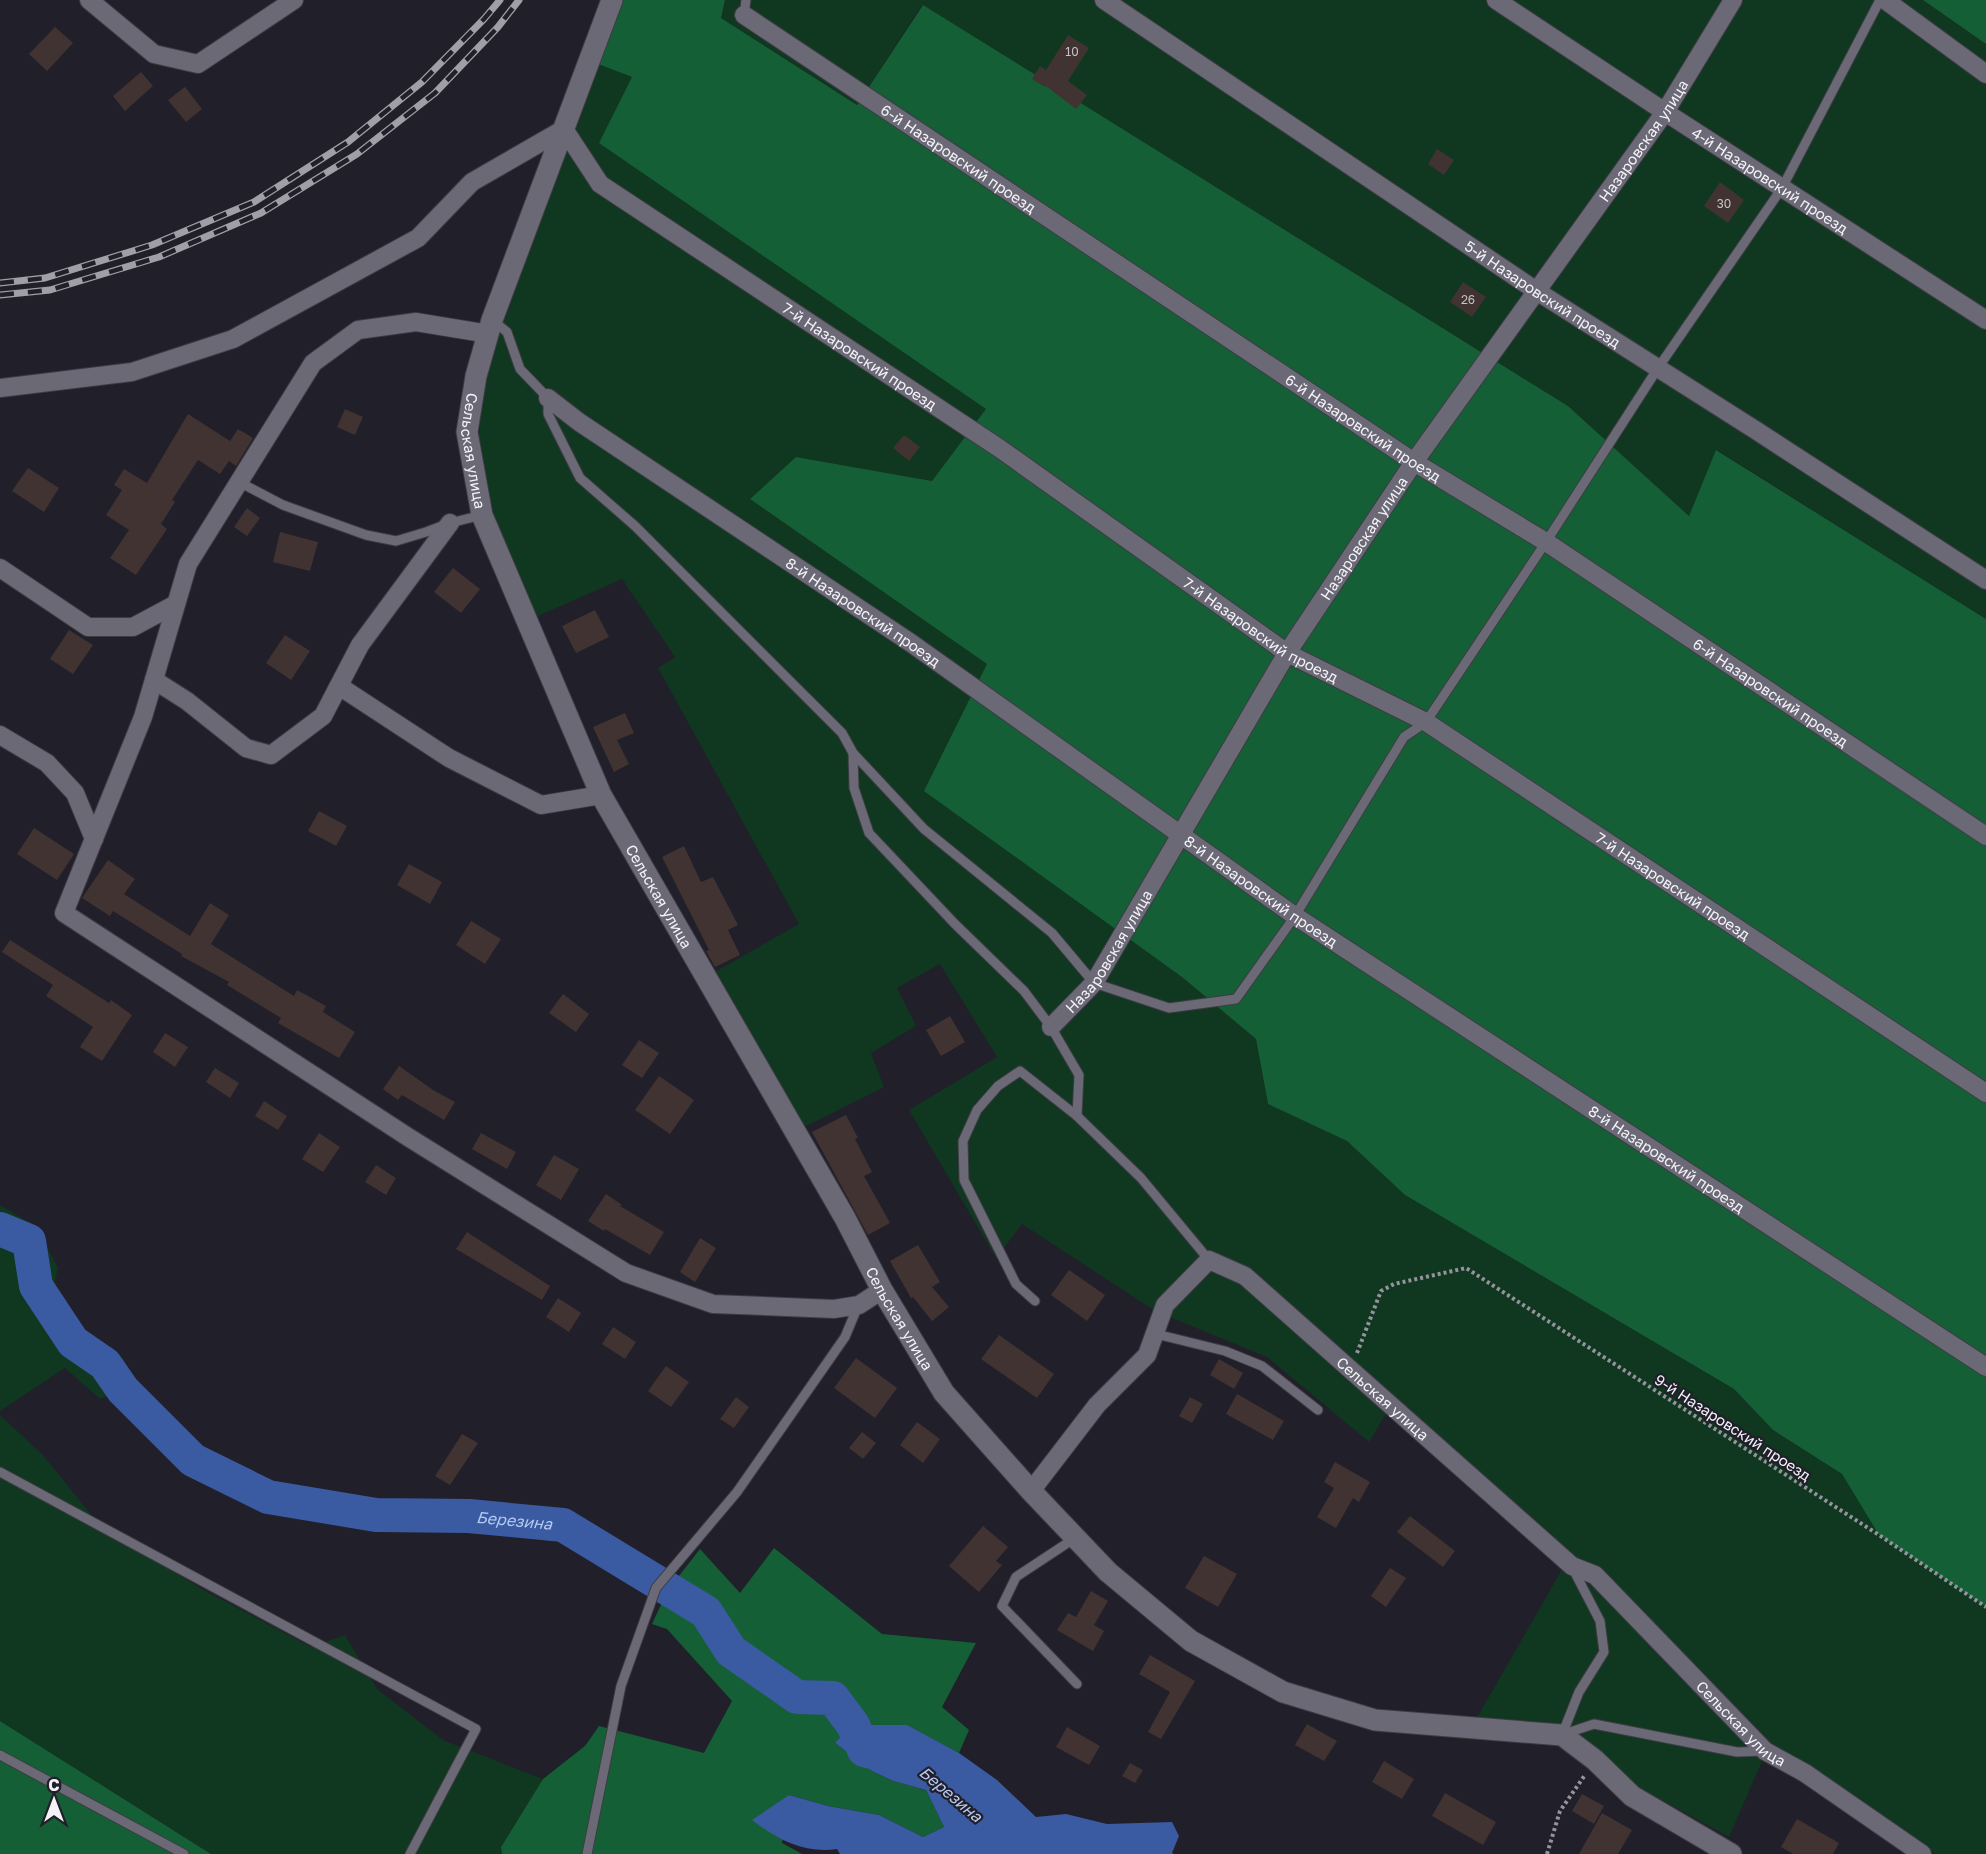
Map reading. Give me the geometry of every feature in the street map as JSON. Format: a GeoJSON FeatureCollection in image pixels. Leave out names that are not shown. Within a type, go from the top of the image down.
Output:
{"type":"FeatureCollection","features":[{"type":"Feature","properties":{"kind":"street"},"geometry":{"type":"LineString","coordinates":[[89,0],[154,54],[198,64],[294,0]]}},
{"type":"Feature","properties":{"kind":"street","name":"Сельская улица"},"geometry":{"type":"LineString","coordinates":[[612,0],[491,327],[476,376],[467,432],[482,515],[602,795],[845,1218],[882,1290],[944,1393],[1031,1491],[1108,1572],[1191,1641],[1283,1692],[1375,1720],[1562,1735]]}},
{"type":"Feature","properties":{"kind":"street","name":"5-й Назаровский проезд"},"geometry":{"type":"LineString","coordinates":[[1104,0],[1538,292],[1986,580]]}},
{"type":"Feature","properties":{"kind":"street","name":"4-й Назаровский проезд"},"geometry":{"type":"LineString","coordinates":[[1496,0],[1986,320]]}},
{"type":"Feature","properties":{"kind":"street","name":"Назаровская улица"},"geometry":{"type":"LineString","coordinates":[[1051,1028],[1094,983],[1287,653],[1414,462],[1665,112],[1733,0]]}},
{"type":"Feature","properties":{"kind":"street"},"geometry":{"type":"LineString","coordinates":[[1886,0],[1986,74]]}},
{"type":"Feature","properties":{"kind":"street","name":"6-й Назаровский проезд"},"geometry":{"type":"LineString","coordinates":[[745,8],[1414,462],[1546,542],[1986,836]]}},
{"type":"Feature","properties":{"kind":"street"},"geometry":{"type":"LineString","coordinates":[[0,388],[132,372],[232,339],[418,238],[472,182],[564,129]]}},
{"type":"Feature","properties":{"kind":"street","name":"7-й Назаровский проезд"},"geometry":{"type":"LineString","coordinates":[[564,129],[600,184],[999,448],[1287,653],[1426,722],[1986,1093]]}},
{"type":"Feature","properties":{"kind":"street"},"geometry":{"type":"LineString","coordinates":[[491,327],[416,322],[358,330],[313,363],[188,564],[143,717],[64,913],[408,1137],[626,1273],[713,1304],[834,1309],[859,1305],[882,1290]]}},
{"type":"Feature","properties":{"kind":"street","name":"8-й Назаровский проезд"},"geometry":{"type":"LineString","coordinates":[[548,398],[579,422],[911,644],[1295,916],[1986,1367]]}},
{"type":"Feature","properties":{"kind":"street"},"geometry":{"type":"LineString","coordinates":[[154,680],[187,701],[246,748],[271,755],[323,716],[360,645],[450,523]]}},
{"type":"Feature","properties":{"kind":"street"},"geometry":{"type":"LineString","coordinates":[[0,568],[88,627],[133,627],[176,604]]}},
{"type":"Feature","properties":{"kind":"street"},"geometry":{"type":"LineString","coordinates":[[339,686],[449,758],[541,805],[602,795]]}},
{"type":"Feature","properties":{"kind":"street"},"geometry":{"type":"LineString","coordinates":[[0,735],[46,763],[75,793],[94,839]]}},
{"type":"Feature","properties":{"kind":"street"},"geometry":{"type":"LineString","coordinates":[[1031,1491],[1097,1405],[1147,1355],[1165,1305],[1209,1260]]}},
{"type":"Feature","properties":{"kind":"street","name":"Сельская улица"},"geometry":{"type":"LineString","coordinates":[[1209,1260],[1245,1276],[1572,1566],[1595,1575],[1765,1751],[1805,1773],[1922,1854]]}},
{"type":"Feature","properties":{"kind":"street"},"geometry":{"type":"LineString","coordinates":[[1562,1735],[1595,1760],[1632,1796],[1731,1854]]}},
{"type":"Feature","properties":{"kind":"lane"},"geometry":{"type":"LineString","coordinates":[[491,327],[507,332],[520,369],[548,398],[548,414],[580,478],[635,526],[842,733],[854,753],[924,829],[1052,933],[1094,983],[1169,1008],[1236,999],[1295,916],[1404,737],[1426,722],[1658,368],[1782,188],[1880,0]]}},
{"type":"Feature","properties":{"kind":"lane"},"geometry":{"type":"LineString","coordinates":[[239,482],[283,505],[366,535],[396,541],[482,515]]}},
{"type":"Feature","properties":{"kind":"lane"},"geometry":{"type":"LineString","coordinates":[[854,753],[854,788],[869,833],[955,924],[1023,991],[1051,1028],[1079,1075],[1077,1116]]}},
{"type":"Feature","properties":{"kind":"lane"},"geometry":{"type":"LineString","coordinates":[[1035,1301],[1016,1284],[964,1180],[963,1141],[977,1110],[998,1086],[1020,1071],[1077,1116],[1142,1178],[1209,1260]]}},
{"type":"Feature","properties":{"kind":"lane"},"geometry":{"type":"LineString","coordinates":[[587,1854],[621,1686],[656,1588],[737,1492],[845,1337],[859,1305]]}},
{"type":"Feature","properties":{"kind":"lane"},"geometry":{"type":"LineString","coordinates":[[1156,1334],[1225,1351],[1262,1366],[1318,1410]]}},
{"type":"Feature","properties":{"kind":"lane"},"geometry":{"type":"LineString","coordinates":[[0,1472],[476,1729],[410,1854]]}},
{"type":"Feature","properties":{"kind":"lane"},"geometry":{"type":"LineString","coordinates":[[1075,1538],[1016,1577],[1002,1606],[1077,1684]]}},
{"type":"Feature","properties":{"kind":"lane"},"geometry":{"type":"LineString","coordinates":[[1562,1735],[1579,1692],[1604,1652],[1600,1621],[1572,1566]]}},
{"type":"Feature","properties":{"kind":"lane"},"geometry":{"type":"LineString","coordinates":[[1562,1735],[1594,1724],[1737,1752],[1765,1751]]}},
{"type":"Feature","properties":{"kind":"lane"},"geometry":{"type":"LineString","coordinates":[[0,1755],[184,1854]]}},
{"type":"Feature","properties":{"kind":"path","name":"9-й Назаровский проезд"},"geometry":{"type":"LineString","coordinates":[[1351,1371],[1381,1291],[1394,1284],[1466,1268],[1986,1607]]}},
{"type":"Feature","properties":{"kind":"path"},"geometry":{"type":"LineString","coordinates":[[1547,1854],[1560,1811],[1595,1760]]}},
{"type":"Feature","properties":{"kind":"green space"},"geometry":{"type":"Polygon","coordinates":[[[621,0],[725,0],[721,18],[857,105],[923,5],[1568,406],[1689,516],[1716,450],[1986,619],[1986,1607],[1879,1535],[1842,1474],[1773,1430],[1734,1389],[1405,1195],[1347,1141],[1268,1104],[1256,1039],[1182,977],[924,791],[987,664],[750,499],[796,457],[932,481],[986,409],[599,143],[632,77],[598,64],[621,0]]]}},
{"type":"Feature","properties":{"kind":"green space"},"geometry":{"type":"Polygon","coordinates":[[[725,0],[1923,0],[1986,44],[1986,619],[1717,450],[1689,516],[1568,406],[922,5],[857,105],[721,18],[725,0]]]}},
{"type":"Feature","properties":{"kind":"green space"},"geometry":{"type":"Polygon","coordinates":[[[1923,0],[1986,0],[1986,44],[1923,0]]]}},
{"type":"Feature","properties":{"kind":"green space"},"geometry":{"type":"Polygon","coordinates":[[[598,64],[632,77],[600,143],[987,409],[932,481],[796,457],[750,499],[987,664],[1182,977],[1256,1039],[1268,1104],[1347,1141],[1405,1195],[1734,1389],[1773,1430],[1842,1474],[1879,1535],[1986,1607],[1986,1854],[1935,1854],[1770,1743],[1729,1837],[1638,1787],[1600,1753],[1475,1721],[1560,1573],[1565,1549],[1393,1402],[1369,1442],[1267,1357],[1155,1311],[1022,1224],[996,1258],[909,1110],[997,1057],[940,964],[897,988],[916,1026],[871,1053],[884,1087],[802,1128],[713,973],[799,924],[658,668],[675,657],[622,579],[536,617],[489,503],[478,445],[484,378],[495,340],[598,64]]]}},
{"type":"Feature","properties":{"kind":"green space"},"geometry":{"type":"Polygon","coordinates":[[[0,1205],[37,1227],[58,1268],[50,1301],[75,1330],[124,1359],[123,1390],[100,1399],[65,1368],[0,1411],[0,1205]]]}},
{"type":"Feature","properties":{"kind":"green space"},"geometry":{"type":"Polygon","coordinates":[[[0,1415],[43,1455],[101,1527],[202,1589],[311,1647],[345,1635],[377,1689],[443,1740],[543,1779],[501,1847],[502,1854],[211,1854],[0,1721],[0,1415]]]}},
{"type":"Feature","properties":{"kind":"green space"},"geometry":{"type":"Polygon","coordinates":[[[774,1548],[882,1634],[976,1643],[942,1707],[969,1730],[959,1753],[906,1725],[835,1743],[872,1771],[893,1781],[926,1790],[944,1827],[923,1837],[879,1815],[828,1806],[789,1795],[782,1843],[802,1854],[502,1854],[501,1847],[543,1779],[585,1746],[599,1726],[704,1753],[732,1701],[667,1629],[652,1624],[668,1590],[700,1549],[740,1593],[774,1548]]]}},
{"type":"Feature","properties":{"kind":"green space"},"geometry":{"type":"Polygon","coordinates":[[[0,1721],[211,1854],[0,1854],[0,1721]]]}},
{"type":"Feature","properties":{"kind":"water"},"geometry":{"type":"Polygon","coordinates":[[[853,1725],[907,1725],[959,1753],[997,1780],[1036,1817],[1066,1814],[1107,1824],[1172,1822],[1179,1836],[1172,1853],[1174,1854],[840,1854],[837,1849],[813,1849],[792,1844],[752,1820],[789,1795],[828,1806],[879,1815],[923,1837],[944,1827],[926,1790],[893,1781],[872,1771],[835,1743],[853,1725]]]}},
{"type":"Feature","properties":{"kind":"building"},"geometry":{"type":"Polygon","coordinates":[[[55,27],[73,43],[47,71],[29,54],[55,27]]]}},
{"type":"Feature","properties":{"kind":"building"},"geometry":{"type":"Polygon","coordinates":[[[1068,35],[1089,48],[1068,81],[1087,95],[1076,109],[1046,86],[1032,79],[1040,66],[1046,70],[1068,35]]]}},
{"type":"Feature","properties":{"kind":"building"},"geometry":{"type":"Polygon","coordinates":[[[141,72],[153,86],[125,111],[113,96],[141,72]]]}},
{"type":"Feature","properties":{"kind":"building"},"geometry":{"type":"Polygon","coordinates":[[[185,87],[202,109],[186,122],[168,100],[185,87]]]}},
{"type":"Feature","properties":{"kind":"building"},"geometry":{"type":"Polygon","coordinates":[[[1437,149],[1454,160],[1444,175],[1428,164],[1437,149]]]}},
{"type":"Feature","properties":{"kind":"building"},"geometry":{"type":"Polygon","coordinates":[[[1720,182],[1744,200],[1728,223],[1704,206],[1720,182]]]}},
{"type":"Feature","properties":{"kind":"building"},"geometry":{"type":"Polygon","coordinates":[[[1463,282],[1486,297],[1472,317],[1450,302],[1463,282]]]}},
{"type":"Feature","properties":{"kind":"building"},"geometry":{"type":"Polygon","coordinates":[[[345,409],[363,417],[355,435],[337,427],[345,409]]]}},
{"type":"Feature","properties":{"kind":"building"},"geometry":{"type":"Polygon","coordinates":[[[188,414],[230,441],[238,429],[253,438],[236,466],[229,461],[220,474],[198,460],[172,500],[175,502],[161,524],[167,529],[136,575],[110,558],[129,530],[106,515],[122,490],[114,485],[124,469],[147,483],[188,414]]]}},
{"type":"Feature","properties":{"kind":"building"},"geometry":{"type":"Polygon","coordinates":[[[904,435],[920,447],[909,461],[893,448],[904,435]]]}},
{"type":"Feature","properties":{"kind":"building"},"geometry":{"type":"Polygon","coordinates":[[[28,468],[59,488],[44,512],[12,491],[28,468]]]}},
{"type":"Feature","properties":{"kind":"building"},"geometry":{"type":"Polygon","coordinates":[[[247,508],[260,518],[247,536],[234,527],[247,508]]]}},
{"type":"Feature","properties":{"kind":"building"},"geometry":{"type":"Polygon","coordinates":[[[280,532],[318,542],[310,571],[273,562],[280,532]]]}},
{"type":"Feature","properties":{"kind":"building"},"geometry":{"type":"Polygon","coordinates":[[[453,568],[480,589],[461,613],[434,592],[453,568]]]}},
{"type":"Feature","properties":{"kind":"building"},"geometry":{"type":"Polygon","coordinates":[[[595,610],[609,637],[576,653],[562,626],[595,610]]]}},
{"type":"Feature","properties":{"kind":"building"},"geometry":{"type":"Polygon","coordinates":[[[69,630],[93,645],[73,674],[50,659],[69,630]]]}},
{"type":"Feature","properties":{"kind":"building"},"geometry":{"type":"Polygon","coordinates":[[[285,635],[310,651],[291,680],[266,663],[285,635]]]}},
{"type":"Feature","properties":{"kind":"building"},"geometry":{"type":"Polygon","coordinates":[[[625,713],[634,733],[617,740],[629,764],[614,772],[593,727],[625,713]]]}},
{"type":"Feature","properties":{"kind":"building"},"geometry":{"type":"Polygon","coordinates":[[[319,811],[347,826],[336,846],[308,831],[319,811]]]}},
{"type":"Feature","properties":{"kind":"building"},"geometry":{"type":"Polygon","coordinates":[[[34,828],[74,854],[57,880],[17,854],[34,828]]]}},
{"type":"Feature","properties":{"kind":"building"},"geometry":{"type":"Polygon","coordinates":[[[684,846],[701,882],[713,877],[738,925],[728,930],[740,955],[715,967],[706,951],[709,950],[662,857],[684,846]]]}},
{"type":"Feature","properties":{"kind":"building"},"geometry":{"type":"Polygon","coordinates":[[[108,860],[135,879],[124,894],[190,936],[210,903],[229,915],[211,944],[294,996],[297,990],[326,1006],[323,1012],[355,1032],[339,1058],[278,1023],[281,1018],[227,985],[229,982],[181,956],[182,954],[113,911],[110,916],[82,898],[108,860]]]}},
{"type":"Feature","properties":{"kind":"building"},"geometry":{"type":"Polygon","coordinates":[[[409,864],[442,882],[430,904],[397,885],[409,864]]]}},
{"type":"Feature","properties":{"kind":"building"},"geometry":{"type":"Polygon","coordinates":[[[471,921],[501,939],[485,964],[456,945],[471,921]]]}},
{"type":"Feature","properties":{"kind":"building"},"geometry":{"type":"Polygon","coordinates":[[[10,940],[109,1003],[111,1000],[132,1015],[102,1061],[80,1047],[93,1027],[46,996],[53,985],[2,952],[10,940]]]}},
{"type":"Feature","properties":{"kind":"building"},"geometry":{"type":"Polygon","coordinates":[[[563,994],[589,1014],[576,1032],[549,1013],[563,994]]]}},
{"type":"Feature","properties":{"kind":"building"},"geometry":{"type":"Polygon","coordinates":[[[950,1016],[965,1042],[941,1056],[926,1030],[950,1016]]]}},
{"type":"Feature","properties":{"kind":"building"},"geometry":{"type":"Polygon","coordinates":[[[165,1033],[188,1047],[175,1067],[153,1052],[165,1033]]]}},
{"type":"Feature","properties":{"kind":"building"},"geometry":{"type":"Polygon","coordinates":[[[639,1040],[659,1053],[642,1078],[622,1065],[639,1040]]]}},
{"type":"Feature","properties":{"kind":"building"},"geometry":{"type":"Polygon","coordinates":[[[399,1066],[433,1090],[455,1102],[444,1120],[402,1095],[398,1100],[383,1089],[399,1066]]]}},
{"type":"Feature","properties":{"kind":"building"},"geometry":{"type":"Polygon","coordinates":[[[215,1068],[239,1083],[230,1098],[206,1082],[215,1068]]]}},
{"type":"Feature","properties":{"kind":"building"},"geometry":{"type":"Polygon","coordinates":[[[659,1076],[694,1100],[670,1134],[635,1110],[659,1076]]]}},
{"type":"Feature","properties":{"kind":"building"},"geometry":{"type":"Polygon","coordinates":[[[264,1101],[287,1116],[278,1130],[255,1116],[264,1101]]]}},
{"type":"Feature","properties":{"kind":"building"},"geometry":{"type":"Polygon","coordinates":[[[846,1115],[872,1172],[864,1176],[890,1223],[868,1235],[812,1132],[846,1115]]]}},
{"type":"Feature","properties":{"kind":"building"},"geometry":{"type":"Polygon","coordinates":[[[319,1133],[340,1147],[323,1172],[302,1159],[319,1133]]]}},
{"type":"Feature","properties":{"kind":"building"},"geometry":{"type":"Polygon","coordinates":[[[481,1133],[516,1152],[507,1169],[472,1149],[481,1133]]]}},
{"type":"Feature","properties":{"kind":"building"},"geometry":{"type":"Polygon","coordinates":[[[554,1155],[579,1169],[561,1200],[536,1185],[554,1155]]]}},
{"type":"Feature","properties":{"kind":"building"},"geometry":{"type":"Polygon","coordinates":[[[376,1165],[396,1178],[386,1195],[365,1182],[376,1165]]]}},
{"type":"Feature","properties":{"kind":"building"},"geometry":{"type":"Polygon","coordinates":[[[606,1194],[622,1205],[620,1206],[664,1232],[650,1255],[588,1221],[606,1194]]]}},
{"type":"Feature","properties":{"kind":"building"},"geometry":{"type":"Polygon","coordinates":[[[467,1232],[550,1286],[542,1300],[456,1249],[467,1232]]]}},
{"type":"Feature","properties":{"kind":"building"},"geometry":{"type":"Polygon","coordinates":[[[700,1238],[716,1248],[695,1282],[680,1272],[700,1238]]]}},
{"type":"Feature","properties":{"kind":"building"},"geometry":{"type":"Polygon","coordinates":[[[918,1245],[940,1282],[932,1287],[949,1307],[932,1321],[913,1297],[911,1298],[890,1261],[918,1245]]]}},
{"type":"Feature","properties":{"kind":"building"},"geometry":{"type":"Polygon","coordinates":[[[1069,1270],[1105,1295],[1087,1321],[1051,1295],[1069,1270]]]}},
{"type":"Feature","properties":{"kind":"building"},"geometry":{"type":"Polygon","coordinates":[[[558,1298],[581,1313],[569,1332],[546,1317],[558,1298]]]}},
{"type":"Feature","properties":{"kind":"building"},"geometry":{"type":"Polygon","coordinates":[[[613,1327],[636,1342],[625,1359],[602,1344],[613,1327]]]}},
{"type":"Feature","properties":{"kind":"building"},"geometry":{"type":"Polygon","coordinates":[[[999,1335],[1054,1374],[1037,1398],[981,1359],[999,1335]]]}},
{"type":"Feature","properties":{"kind":"building"},"geometry":{"type":"Polygon","coordinates":[[[856,1358],[897,1388],[875,1418],[834,1388],[856,1358]]]}},
{"type":"Feature","properties":{"kind":"building"},"geometry":{"type":"Polygon","coordinates":[[[1219,1359],[1243,1373],[1234,1389],[1210,1375],[1219,1359]]]}},
{"type":"Feature","properties":{"kind":"building"},"geometry":{"type":"Polygon","coordinates":[[[666,1366],[689,1382],[671,1407],[648,1391],[666,1366]]]}},
{"type":"Feature","properties":{"kind":"building"},"geometry":{"type":"Polygon","coordinates":[[[1237,1394],[1284,1421],[1273,1440],[1226,1414],[1237,1394]]]}},
{"type":"Feature","properties":{"kind":"building"},"geometry":{"type":"Polygon","coordinates":[[[736,1397],[749,1407],[734,1428],[720,1419],[736,1397]]]}},
{"type":"Feature","properties":{"kind":"building"},"geometry":{"type":"Polygon","coordinates":[[[1190,1397],[1203,1404],[1192,1423],[1179,1416],[1190,1397]]]}},
{"type":"Feature","properties":{"kind":"building"},"geometry":{"type":"Polygon","coordinates":[[[917,1422],[940,1439],[923,1463],[900,1445],[917,1422]]]}},
{"type":"Feature","properties":{"kind":"building"},"geometry":{"type":"Polygon","coordinates":[[[862,1432],[876,1443],[863,1459],[849,1448],[862,1432]]]}},
{"type":"Feature","properties":{"kind":"building"},"geometry":{"type":"Polygon","coordinates":[[[462,1434],[478,1443],[450,1485],[435,1476],[462,1434]]]}},
{"type":"Feature","properties":{"kind":"building"},"geometry":{"type":"Polygon","coordinates":[[[1335,1462],[1370,1482],[1359,1502],[1353,1498],[1336,1528],[1317,1517],[1334,1488],[1324,1482],[1335,1462]]]}},
{"type":"Feature","properties":{"kind":"building"},"geometry":{"type":"Polygon","coordinates":[[[1410,1516],[1455,1551],[1443,1567],[1397,1532],[1410,1516]]]}},
{"type":"Feature","properties":{"kind":"building"},"geometry":{"type":"Polygon","coordinates":[[[983,1526],[1008,1547],[996,1561],[1002,1565],[979,1592],[949,1566],[983,1526]]]}},
{"type":"Feature","properties":{"kind":"building"},"geometry":{"type":"Polygon","coordinates":[[[1204,1556],[1237,1574],[1218,1607],[1185,1588],[1204,1556]]]}},
{"type":"Feature","properties":{"kind":"building"},"geometry":{"type":"Polygon","coordinates":[[[1390,1568],[1406,1578],[1386,1607],[1371,1596],[1390,1568]]]}},
{"type":"Feature","properties":{"kind":"building"},"geometry":{"type":"Polygon","coordinates":[[[1091,1591],[1108,1601],[1094,1625],[1104,1631],[1093,1651],[1057,1630],[1068,1613],[1076,1617],[1091,1591]]]}},
{"type":"Feature","properties":{"kind":"building"},"geometry":{"type":"Polygon","coordinates":[[[1150,1655],[1195,1681],[1161,1739],[1148,1732],[1170,1692],[1139,1674],[1150,1655]]]}},
{"type":"Feature","properties":{"kind":"building"},"geometry":{"type":"Polygon","coordinates":[[[1307,1724],[1337,1741],[1324,1761],[1295,1745],[1307,1724]]]}},
{"type":"Feature","properties":{"kind":"building"},"geometry":{"type":"Polygon","coordinates":[[[1067,1727],[1100,1746],[1089,1765],[1056,1747],[1067,1727]]]}},
{"type":"Feature","properties":{"kind":"building"},"geometry":{"type":"Polygon","coordinates":[[[1384,1761],[1414,1779],[1402,1799],[1372,1782],[1384,1761]]]}},
{"type":"Feature","properties":{"kind":"building"},"geometry":{"type":"Polygon","coordinates":[[[1130,1763],[1143,1770],[1135,1783],[1122,1776],[1130,1763]]]}},
{"type":"Feature","properties":{"kind":"building"},"geometry":{"type":"Polygon","coordinates":[[[1445,1793],[1496,1822],[1483,1845],[1432,1816],[1445,1793]]]}},
{"type":"Feature","properties":{"kind":"building"},"geometry":{"type":"Polygon","coordinates":[[[1582,1794],[1604,1806],[1594,1824],[1572,1811],[1582,1794]]]}},
{"type":"Feature","properties":{"kind":"building"},"geometry":{"type":"Polygon","coordinates":[[[1602,1813],[1632,1830],[1618,1854],[1579,1854],[1602,1813]]]}},
{"type":"Feature","properties":{"kind":"building"},"geometry":{"type":"Polygon","coordinates":[[[1797,1819],[1839,1843],[1833,1854],[1793,1854],[1781,1847],[1797,1819]]]}},
{"type":"Feature","properties":{"kind":"waterway","name":"Березина"},"geometry":{"type":"LineString","coordinates":[[0,1229],[29,1241],[36,1286],[73,1342],[105,1364],[123,1390],[193,1460],[268,1497],[376,1515],[469,1516],[563,1525],[706,1612],[731,1651],[797,1697],[833,1698],[853,1725],[864,1750],[883,1755]]}},
{"type":"Feature","properties":{"kind":"railway"},"geometry":{"type":"LineString","coordinates":[[0,283],[45,278],[152,245],[254,202],[348,142],[422,82],[500,0]]}},
{"type":"Feature","properties":{"kind":"railway"},"geometry":{"type":"LineString","coordinates":[[0,295],[50,290],[159,257],[261,213],[357,154],[435,93],[498,27],[519,0]]}}]}
